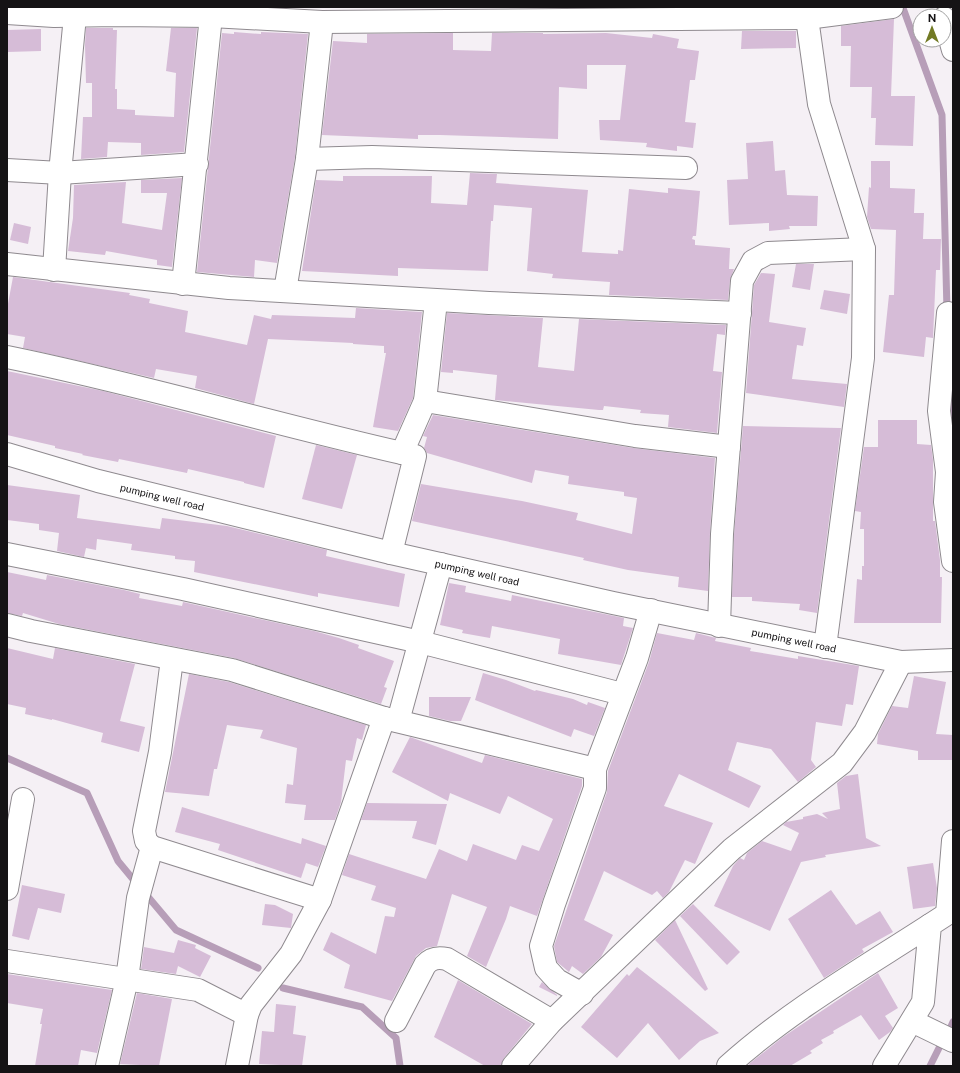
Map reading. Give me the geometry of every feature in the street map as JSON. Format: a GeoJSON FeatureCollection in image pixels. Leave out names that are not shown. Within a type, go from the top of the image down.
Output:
{"type":"FeatureCollection","features":[{"type":"Feature","properties":{"kind":"street"},"geometry":{"type":"LineString","coordinates":[[7,13],[53,12],[75,16],[117,14],[211,16],[322,22],[347,14],[807,18],[891,7]]}},
{"type":"Feature","properties":{"kind":"street"},"geometry":{"type":"LineString","coordinates":[[54,270],[60,173],[75,16]]}},
{"type":"Feature","properties":{"kind":"street"},"geometry":{"type":"LineString","coordinates":[[182,284],[197,164],[211,16]]}},
{"type":"Feature","properties":{"kind":"street"},"geometry":{"type":"LineString","coordinates":[[807,18],[819,104],[864,249],[863,358],[825,647]]}},
{"type":"Feature","properties":{"kind":"street"},"geometry":{"type":"LineString","coordinates":[[285,291],[307,159],[322,22]]}},
{"type":"Feature","properties":{"kind":"street"},"geometry":{"type":"LineString","coordinates":[[307,159],[372,157],[686,168]]}},
{"type":"Feature","properties":{"kind":"street"},"geometry":{"type":"LineString","coordinates":[[7,170],[60,173],[197,164]]}},
{"type":"Feature","properties":{"kind":"street"},"geometry":{"type":"LineString","coordinates":[[719,626],[722,534],[742,281],[753,261],[768,253],[864,249]]}},
{"type":"Feature","properties":{"kind":"street"},"geometry":{"type":"LineString","coordinates":[[7,264],[182,284],[285,291],[436,301],[740,313]]}},
{"type":"Feature","properties":{"kind":"street"},"geometry":{"type":"LineString","coordinates":[[402,453],[424,401],[436,301]]}},
{"type":"Feature","properties":{"kind":"street"},"geometry":{"type":"LineString","coordinates":[[948,313],[939,411],[947,472],[945,502],[953,561]]}},
{"type":"Feature","properties":{"kind":"street"},"geometry":{"type":"LineString","coordinates":[[7,357],[52,366],[300,429],[415,456],[391,552]]}},
{"type":"Feature","properties":{"kind":"street"},"geometry":{"type":"LineString","coordinates":[[424,401],[635,436],[729,446]]}},
{"type":"Feature","properties":{"kind":"street","name":"pumping well road"},"geometry":{"type":"LineString","coordinates":[[7,454],[98,480],[391,552],[719,626],[900,662],[953,660]]}},
{"type":"Feature","properties":{"kind":"street"},"geometry":{"type":"LineString","coordinates":[[7,554],[190,591],[420,642],[622,694]]}},
{"type":"Feature","properties":{"kind":"street"},"geometry":{"type":"LineString","coordinates":[[237,1066],[247,1015],[251,1005],[291,954],[320,900],[420,642],[441,564]]}},
{"type":"Feature","properties":{"kind":"street"},"geometry":{"type":"LineString","coordinates":[[582,994],[557,980],[546,968],[541,946],[554,904],[595,788],[594,769],[637,658],[651,610]]}},
{"type":"Feature","properties":{"kind":"street"},"geometry":{"type":"LineString","coordinates":[[7,625],[232,670],[391,720],[594,769]]}},
{"type":"Feature","properties":{"kind":"street"},"geometry":{"type":"LineString","coordinates":[[172,659],[160,752],[144,831],[146,841],[152,847],[320,900]]}},
{"type":"Feature","properties":{"kind":"street"},"geometry":{"type":"LineString","coordinates":[[513,1066],[552,1022],[732,848],[842,763],[865,732],[900,662]]}},
{"type":"Feature","properties":{"kind":"street"},"geometry":{"type":"LineString","coordinates":[[7,889],[23,799]]}},
{"type":"Feature","properties":{"kind":"street"},"geometry":{"type":"LineString","coordinates":[[728,1066],[744,1051],[795,1014],[947,914],[953,841]]}},
{"type":"Feature","properties":{"kind":"street"},"geometry":{"type":"LineString","coordinates":[[107,1066],[127,980],[141,889],[152,847]]}},
{"type":"Feature","properties":{"kind":"street"},"geometry":{"type":"LineString","coordinates":[[884,1066],[923,1002],[930,924]]}},
{"type":"Feature","properties":{"kind":"street"},"geometry":{"type":"LineString","coordinates":[[396,1021],[425,965],[429,961],[441,958],[447,959],[552,1022]]}},
{"type":"Feature","properties":{"kind":"street"},"geometry":{"type":"LineString","coordinates":[[7,961],[198,990],[247,1015]]}},
{"type":"Feature","properties":{"kind":"street"},"geometry":{"type":"LineString","coordinates":[[912,1021],[945,1037]]}},
{"type":"Feature","properties":{"kind":"building"},"geometry":{"type":"Polygon","coordinates":[[[894,19],[891,96],[915,96],[913,146],[875,145],[876,118],[871,118],[872,87],[850,87],[851,46],[841,46],[841,26],[894,19]]]}},
{"type":"Feature","properties":{"kind":"building"},"geometry":{"type":"Polygon","coordinates":[[[86,28],[113,28],[113,30],[117,30],[115,89],[117,89],[117,109],[135,110],[135,115],[174,117],[176,73],[166,71],[171,28],[197,28],[184,152],[141,155],[141,143],[108,142],[107,157],[81,159],[83,117],[92,117],[92,83],[86,83],[86,28]]]}},
{"type":"Feature","properties":{"kind":"building"},"geometry":{"type":"Polygon","coordinates":[[[41,29],[41,51],[7,52],[7,30],[41,29]]]}},
{"type":"Feature","properties":{"kind":"building"},"geometry":{"type":"Polygon","coordinates":[[[742,31],[796,31],[796,48],[741,49],[742,31]]]}},
{"type":"Feature","properties":{"kind":"building"},"geometry":{"type":"Polygon","coordinates":[[[234,32],[261,34],[261,32],[308,34],[295,157],[277,263],[255,260],[254,277],[197,272],[222,33],[234,34],[234,32]]]}},
{"type":"Feature","properties":{"kind":"building"},"geometry":{"type":"Polygon","coordinates":[[[453,33],[453,50],[491,51],[492,33],[606,33],[652,38],[653,34],[679,39],[677,48],[699,51],[695,80],[690,80],[685,122],[696,123],[693,148],[677,146],[677,151],[646,147],[647,143],[600,140],[599,120],[620,120],[626,65],[587,65],[587,89],[559,87],[558,139],[418,135],[418,139],[322,135],[333,41],[367,43],[367,34],[453,33]]]}},
{"type":"Feature","properties":{"kind":"building"},"geometry":{"type":"Polygon","coordinates":[[[773,141],[775,171],[785,170],[787,195],[818,196],[817,226],[789,226],[790,229],[769,231],[769,223],[729,225],[727,180],[748,179],[746,143],[773,141]]]}},
{"type":"Feature","properties":{"kind":"building"},"geometry":{"type":"Polygon","coordinates":[[[871,161],[890,161],[890,188],[915,189],[914,213],[924,213],[923,239],[941,239],[940,270],[936,270],[933,338],[926,337],[924,357],[883,352],[889,295],[894,295],[896,230],[871,229],[867,217],[869,187],[871,188],[871,161]]]}},
{"type":"Feature","properties":{"kind":"building"},"geometry":{"type":"Polygon","coordinates":[[[470,173],[497,174],[496,183],[588,190],[582,252],[618,254],[618,250],[623,251],[629,189],[668,193],[668,188],[700,191],[696,236],[693,236],[692,239],[695,240],[695,245],[730,248],[729,269],[734,269],[730,280],[728,300],[609,295],[610,282],[552,278],[553,274],[527,271],[532,208],[494,205],[493,221],[491,221],[488,271],[398,268],[398,276],[302,271],[316,180],[343,181],[343,176],[432,176],[431,203],[467,205],[470,173]]]}},
{"type":"Feature","properties":{"kind":"building"},"geometry":{"type":"Polygon","coordinates":[[[182,178],[172,267],[157,265],[157,260],[106,251],[105,255],[68,251],[73,218],[74,185],[126,182],[122,223],[162,230],[167,193],[141,193],[141,180],[182,178]]]}},
{"type":"Feature","properties":{"kind":"building"},"geometry":{"type":"Polygon","coordinates":[[[14,223],[31,227],[28,244],[10,240],[14,223]]]}},
{"type":"Feature","properties":{"kind":"building"},"geometry":{"type":"Polygon","coordinates":[[[796,264],[814,264],[810,290],[792,287],[796,264]]]}},
{"type":"Feature","properties":{"kind":"building"},"geometry":{"type":"Polygon","coordinates":[[[761,273],[775,274],[769,322],[806,328],[803,346],[797,345],[792,379],[847,384],[844,407],[746,393],[754,285],[761,273]]]}},
{"type":"Feature","properties":{"kind":"building"},"geometry":{"type":"Polygon","coordinates":[[[13,277],[130,293],[129,295],[150,299],[149,303],[188,311],[185,332],[247,345],[254,315],[271,319],[272,315],[355,318],[356,308],[422,312],[413,398],[398,431],[373,427],[386,353],[384,353],[384,346],[268,339],[254,404],[195,388],[197,376],[156,369],[154,378],[23,348],[25,337],[7,334],[7,309],[13,277]]]}},
{"type":"Feature","properties":{"kind":"building"},"geometry":{"type":"Polygon","coordinates":[[[824,290],[850,294],[847,314],[820,309],[824,290]]]}},
{"type":"Feature","properties":{"kind":"building"},"geometry":{"type":"Polygon","coordinates":[[[447,313],[543,318],[538,367],[574,371],[579,319],[726,325],[725,335],[717,334],[713,371],[722,372],[717,433],[668,427],[669,415],[640,413],[641,410],[604,406],[603,410],[599,410],[495,400],[497,375],[453,370],[453,373],[441,372],[447,313]]]}},
{"type":"Feature","properties":{"kind":"building"},"geometry":{"type":"Polygon","coordinates":[[[7,371],[103,391],[276,436],[264,488],[188,469],[187,473],[119,459],[118,462],[82,455],[83,454],[55,448],[55,446],[7,435],[7,371]]]}},
{"type":"Feature","properties":{"kind":"building"},"geometry":{"type":"Polygon","coordinates":[[[433,415],[633,448],[715,458],[708,591],[678,587],[679,577],[628,570],[583,560],[584,558],[412,521],[421,484],[522,501],[578,513],[576,520],[632,534],[637,498],[624,496],[624,492],[568,484],[569,476],[535,470],[532,483],[427,453],[424,448],[427,437],[423,436],[433,415]]]}},
{"type":"Feature","properties":{"kind":"building"},"geometry":{"type":"Polygon","coordinates":[[[878,420],[917,420],[917,444],[931,445],[933,460],[933,521],[935,521],[940,560],[940,577],[942,577],[941,623],[854,623],[857,579],[862,580],[862,566],[864,566],[864,529],[860,529],[861,512],[855,511],[864,447],[878,447],[878,420]]]}},
{"type":"Feature","properties":{"kind":"building"},"geometry":{"type":"Polygon","coordinates":[[[743,426],[841,428],[817,613],[799,610],[800,604],[752,601],[752,597],[732,597],[734,535],[743,426]]]}},
{"type":"Feature","properties":{"kind":"building"},"geometry":{"type":"Polygon","coordinates":[[[316,445],[357,455],[342,509],[302,499],[316,445]]]}},
{"type":"Feature","properties":{"kind":"building"},"geometry":{"type":"Polygon","coordinates":[[[7,485],[80,495],[77,518],[160,529],[162,518],[227,526],[327,550],[326,556],[405,574],[399,607],[318,593],[318,597],[194,572],[195,561],[175,559],[175,556],[131,550],[132,544],[97,539],[96,550],[86,548],[84,557],[57,551],[59,533],[39,530],[39,524],[7,520],[7,485]]]}},
{"type":"Feature","properties":{"kind":"building"},"geometry":{"type":"Polygon","coordinates":[[[7,572],[46,580],[47,575],[124,590],[140,594],[139,598],[182,606],[183,602],[339,638],[359,645],[358,648],[394,661],[384,687],[387,688],[381,704],[234,658],[59,624],[23,613],[22,616],[7,613],[7,572]]]}},
{"type":"Feature","properties":{"kind":"building"},"geometry":{"type":"Polygon","coordinates":[[[449,583],[466,586],[465,592],[511,601],[512,595],[624,618],[623,626],[633,628],[621,665],[558,654],[560,639],[492,626],[490,638],[462,633],[463,630],[440,625],[449,583]]]}},
{"type":"Feature","properties":{"kind":"building"},"geometry":{"type":"Polygon","coordinates":[[[657,633],[694,640],[696,633],[716,638],[715,641],[751,648],[750,651],[798,659],[798,656],[859,666],[853,705],[846,704],[842,726],[816,722],[811,760],[816,767],[798,782],[771,749],[737,742],[728,770],[761,786],[749,808],[679,774],[664,806],[713,823],[695,864],[685,860],[669,892],[663,898],[657,891],[652,895],[604,871],[584,920],[613,935],[601,957],[583,974],[572,966],[569,972],[557,962],[554,946],[607,792],[608,771],[649,662],[657,633]]]}},
{"type":"Feature","properties":{"kind":"building"},"geometry":{"type":"Polygon","coordinates":[[[7,648],[53,659],[55,648],[135,664],[120,721],[145,727],[139,752],[101,742],[103,733],[52,719],[25,714],[26,708],[7,704],[7,648]]]}},
{"type":"Feature","properties":{"kind":"building"},"geometry":{"type":"Polygon","coordinates":[[[483,673],[535,691],[573,699],[587,705],[588,702],[605,708],[594,736],[574,729],[571,737],[475,700],[483,673]]]}},
{"type":"Feature","properties":{"kind":"building"},"geometry":{"type":"Polygon","coordinates":[[[189,674],[229,682],[366,725],[362,740],[357,738],[352,761],[346,760],[341,802],[335,820],[304,820],[306,805],[285,803],[287,784],[293,785],[297,748],[260,738],[263,730],[227,725],[217,769],[214,769],[209,796],[165,792],[189,674]]]}},
{"type":"Feature","properties":{"kind":"building"},"geometry":{"type":"Polygon","coordinates":[[[914,676],[946,682],[936,734],[953,735],[953,760],[918,760],[918,751],[877,744],[878,734],[892,706],[908,708],[914,676]]]}},
{"type":"Feature","properties":{"kind":"building"},"geometry":{"type":"Polygon","coordinates":[[[429,697],[471,697],[461,721],[450,721],[429,716],[429,697]]]}},
{"type":"Feature","properties":{"kind":"building"},"geometry":{"type":"Polygon","coordinates":[[[410,737],[482,763],[485,755],[582,779],[582,786],[537,916],[510,906],[486,967],[467,956],[487,907],[452,894],[437,946],[426,948],[416,956],[392,1001],[344,988],[350,965],[323,950],[331,932],[376,954],[385,916],[394,917],[396,908],[371,900],[376,886],[342,875],[349,854],[426,879],[439,849],[467,861],[473,844],[516,860],[522,845],[539,851],[553,819],[508,796],[500,814],[450,793],[448,801],[392,772],[410,737]]]}},
{"type":"Feature","properties":{"kind":"building"},"geometry":{"type":"Polygon","coordinates":[[[858,774],[866,838],[881,846],[825,855],[826,857],[801,862],[770,931],[714,906],[733,866],[740,858],[744,860],[747,853],[762,841],[791,851],[799,833],[783,825],[786,822],[803,819],[803,817],[817,814],[828,819],[822,813],[840,809],[837,783],[846,776],[858,774]]]}},
{"type":"Feature","properties":{"kind":"building"},"geometry":{"type":"Polygon","coordinates":[[[367,803],[447,804],[436,845],[412,838],[417,821],[361,820],[367,803]]]}},
{"type":"Feature","properties":{"kind":"building"},"geometry":{"type":"Polygon","coordinates":[[[182,807],[301,844],[302,838],[326,846],[318,867],[306,863],[301,878],[218,850],[220,844],[175,832],[182,807]]]}},
{"type":"Feature","properties":{"kind":"building"},"geometry":{"type":"Polygon","coordinates":[[[933,863],[937,888],[935,906],[913,909],[907,867],[933,863]]]}},
{"type":"Feature","properties":{"kind":"building"},"geometry":{"type":"Polygon","coordinates":[[[22,885],[65,894],[61,913],[38,908],[29,940],[12,936],[22,885]]]}},
{"type":"Feature","properties":{"kind":"building"},"geometry":{"type":"Polygon","coordinates":[[[831,890],[856,925],[880,911],[893,932],[862,949],[864,952],[824,978],[788,919],[831,890]]]}},
{"type":"Feature","properties":{"kind":"building"},"geometry":{"type":"Polygon","coordinates":[[[265,904],[275,905],[293,914],[291,928],[262,925],[265,904]]]}},
{"type":"Feature","properties":{"kind":"building"},"geometry":{"type":"Polygon","coordinates":[[[693,904],[740,952],[727,965],[680,916],[693,904]]]}},
{"type":"Feature","properties":{"kind":"building"},"geometry":{"type":"Polygon","coordinates":[[[675,920],[708,989],[705,991],[655,940],[675,920]]]}},
{"type":"Feature","properties":{"kind":"building"},"geometry":{"type":"Polygon","coordinates":[[[178,940],[196,945],[195,948],[211,956],[200,977],[178,966],[176,974],[141,969],[144,947],[174,953],[178,940]]]}},
{"type":"Feature","properties":{"kind":"building"},"geometry":{"type":"Polygon","coordinates":[[[637,967],[719,1033],[700,1041],[679,1060],[648,1023],[617,1058],[581,1027],[627,974],[629,976],[637,967]]]}},
{"type":"Feature","properties":{"kind":"building"},"geometry":{"type":"Polygon","coordinates":[[[878,973],[898,1008],[885,1016],[893,1028],[879,1040],[861,1015],[833,1031],[834,1033],[821,1040],[823,1043],[810,1051],[812,1053],[790,1066],[750,1066],[749,1064],[783,1037],[878,973]]]}},
{"type":"Feature","properties":{"kind":"building"},"geometry":{"type":"Polygon","coordinates":[[[7,974],[112,990],[97,1053],[81,1050],[78,1066],[35,1066],[43,1009],[7,1003],[7,974]]]}},
{"type":"Feature","properties":{"kind":"building"},"geometry":{"type":"Polygon","coordinates":[[[458,980],[532,1024],[504,1058],[501,1066],[485,1066],[434,1037],[458,980]]]}},
{"type":"Feature","properties":{"kind":"building"},"geometry":{"type":"Polygon","coordinates":[[[542,982],[557,995],[557,996],[539,987],[542,982]]]}},
{"type":"Feature","properties":{"kind":"building"},"geometry":{"type":"Polygon","coordinates":[[[137,993],[172,999],[159,1066],[120,1064],[137,993]]]}},
{"type":"Feature","properties":{"kind":"building"},"geometry":{"type":"Polygon","coordinates":[[[276,1004],[296,1006],[293,1034],[306,1036],[302,1066],[259,1064],[262,1031],[274,1032],[276,1004]]]}},
{"type":"Feature","properties":{"kind":"waterway"},"geometry":{"type":"LineString","coordinates":[[903,8],[942,115],[947,311]]}},
{"type":"Feature","properties":{"kind":"waterway"},"geometry":{"type":"LineString","coordinates":[[950,393],[953,437]]}},
{"type":"Feature","properties":{"kind":"waterway"},"geometry":{"type":"LineString","coordinates":[[7,758],[87,793],[118,861],[137,884]]}},
{"type":"Feature","properties":{"kind":"waterway"},"geometry":{"type":"LineString","coordinates":[[144,892],[176,930],[258,968]]}},
{"type":"Feature","properties":{"kind":"waterway"},"geometry":{"type":"LineString","coordinates":[[283,988],[362,1007],[396,1038],[400,1066]]}},
{"type":"Feature","properties":{"kind":"waterway"},"geometry":{"type":"LineString","coordinates":[[950,1029],[953,1022]]}},
{"type":"Feature","properties":{"kind":"waterway"},"geometry":{"type":"LineString","coordinates":[[930,1066],[940,1046]]}}]}
